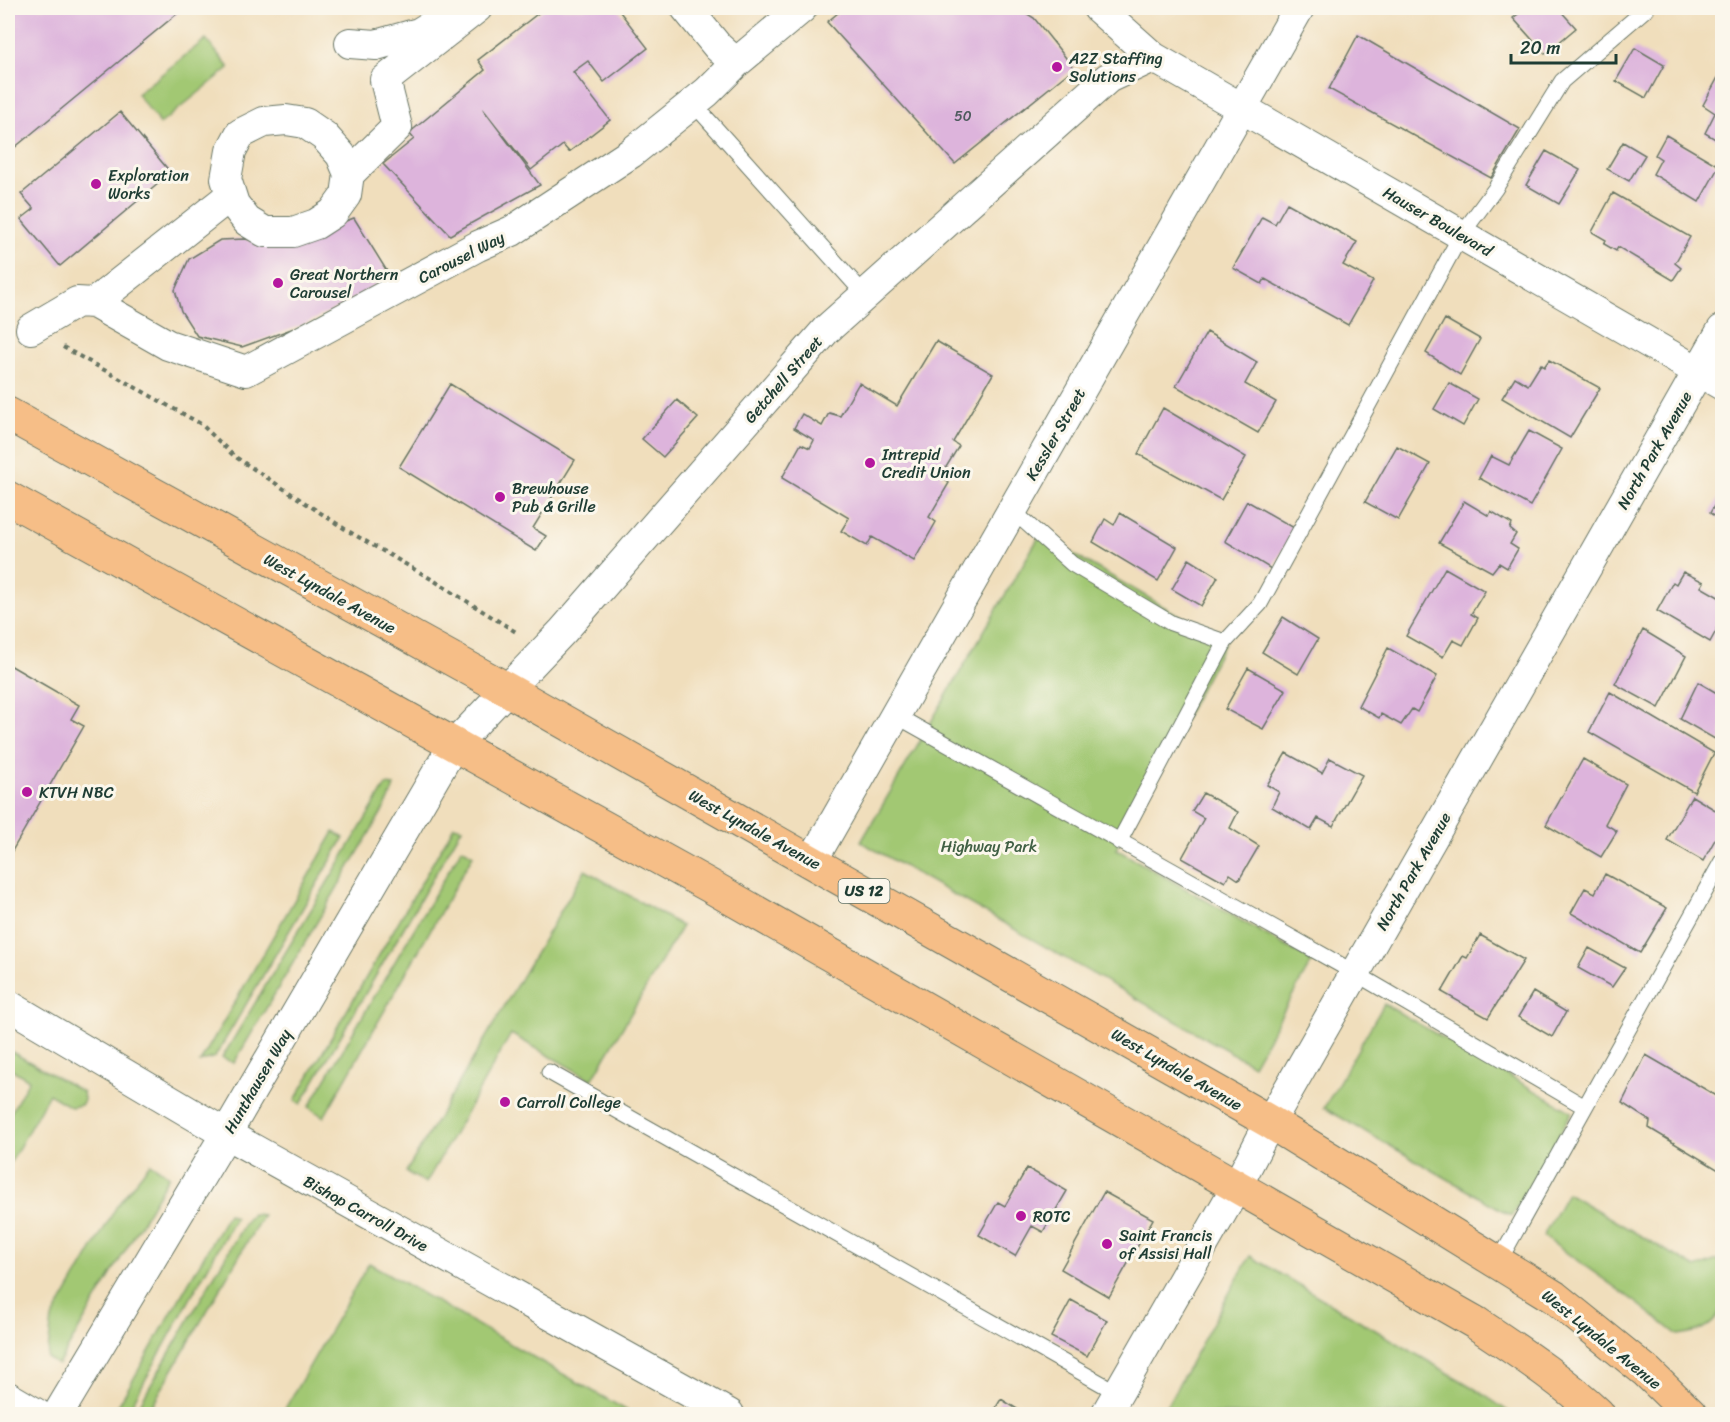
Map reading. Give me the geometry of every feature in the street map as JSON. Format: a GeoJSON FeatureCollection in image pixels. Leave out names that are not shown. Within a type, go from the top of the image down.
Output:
{"type":"FeatureCollection","features":[{"type":"Feature","properties":{"kind":"highway","name":"West Lyndale Avenue"},"geometry":{"type":"LineString","coordinates":[[8,414],[508,690],[1270,1122],[1554,1297],[1647,1372],[1690,1414]]}},
{"type":"Feature","properties":{"kind":"highway"},"geometry":{"type":"LineString","coordinates":[[8,498],[710,886],[1476,1323],[1538,1364],[1576,1393],[1598,1414]]}},
{"type":"Feature","properties":{"kind":"street"},"geometry":{"type":"LineString","coordinates":[[384,80],[476,8]]}},
{"type":"Feature","properties":{"kind":"street"},"geometry":{"type":"LineString","coordinates":[[350,174],[341,155],[324,136],[305,123],[286,120],[264,122],[240,134],[231,151],[226,179],[234,204],[247,221],[265,232],[292,232],[316,224],[333,213],[346,195],[350,174],[397,127],[384,80],[350,43],[376,45],[419,33],[448,16],[476,8]]}},
{"type":"Feature","properties":{"kind":"street"},"geometry":{"type":"LineString","coordinates":[[686,8],[718,47],[736,63]]}},
{"type":"Feature","properties":{"kind":"street","name":"Carousel Way"},"geometry":{"type":"LineString","coordinates":[[94,303],[168,345],[246,371],[478,246],[512,231],[632,153],[802,8]]}},
{"type":"Feature","properties":{"kind":"street","name":"Hauser Boulevard"},"geometry":{"type":"LineString","coordinates":[[1098,8],[1153,57],[1711,378]]}},
{"type":"Feature","properties":{"kind":"street","name":"Kessler Street"},"geometry":{"type":"LineString","coordinates":[[812,861],[1299,8]]}},
{"type":"Feature","properties":{"kind":"street","name":"Getchell Street"},"geometry":{"type":"LineString","coordinates":[[453,746],[563,631],[826,330],[1108,78],[1153,57]]}},
{"type":"Feature","properties":{"kind":"street"},"geometry":{"type":"LineString","coordinates":[[31,329],[77,302],[94,303],[231,195]]}},
{"type":"Feature","properties":{"kind":"street","name":"North Park Avenue"},"geometry":{"type":"LineString","coordinates":[[1112,1404],[1237,1186],[1270,1122],[1354,974],[1711,378],[1722,330]]}},
{"type":"Feature","properties":{"kind":"street","name":"Hunthausen Way"},"geometry":{"type":"LineString","coordinates":[[58,1414],[226,1134],[453,746]]}},
{"type":"Feature","properties":{"kind":"street","name":"Bishop Carroll Drive"},"geometry":{"type":"LineString","coordinates":[[8,1005],[226,1134],[729,1414]]}},
{"type":"Feature","properties":{"kind":"street"},"geometry":{"type":"LineString","coordinates":[[8,1397],[37,1414]]}},
{"type":"Feature","properties":{"kind":"lane"},"geometry":{"type":"LineString","coordinates":[[1119,842],[1225,642],[1260,604],[1461,235],[1495,189],[1562,81],[1647,8]]}},
{"type":"Feature","properties":{"kind":"lane"},"geometry":{"type":"LineString","coordinates":[[693,103],[865,295]]}},
{"type":"Feature","properties":{"kind":"lane"},"geometry":{"type":"LineString","coordinates":[[1012,510],[1072,564],[1171,623],[1225,642]]}},
{"type":"Feature","properties":{"kind":"lane"},"geometry":{"type":"LineString","coordinates":[[895,715],[1585,1107]]}},
{"type":"Feature","properties":{"kind":"lane"},"geometry":{"type":"LineString","coordinates":[[1498,1263],[1722,861]]}},
{"type":"Feature","properties":{"kind":"lane"},"geometry":{"type":"LineString","coordinates":[[549,1072],[1112,1404]]}},
{"type":"Feature","properties":{"kind":"path"},"geometry":{"type":"LineString","coordinates":[[31,329],[201,424],[234,456],[338,525],[524,637]]}},
{"type":"Feature","properties":{"kind":"green space"},"geometry":{"type":"Polygon","coordinates":[[[206,39],[229,68],[160,124],[137,94],[206,39]]]}},
{"type":"Feature","properties":{"kind":"green space","name":"Highway Park"},"geometry":{"type":"Polygon","coordinates":[[[1040,535],[1225,642],[1116,849],[1312,961],[1253,1065],[861,842],[1040,535]]]}},
{"type":"Feature","properties":{"kind":"green space"},"geometry":{"type":"Polygon","coordinates":[[[386,785],[394,786],[389,800],[234,1063],[222,1058],[386,785]]]}},
{"type":"Feature","properties":{"kind":"green space"},"geometry":{"type":"Polygon","coordinates":[[[454,826],[462,828],[301,1104],[295,1100],[454,826]]]}},
{"type":"Feature","properties":{"kind":"green space"},"geometry":{"type":"Polygon","coordinates":[[[334,832],[344,838],[215,1057],[200,1062],[334,832]]]}},
{"type":"Feature","properties":{"kind":"green space"},"geometry":{"type":"Polygon","coordinates":[[[462,848],[473,855],[324,1117],[309,1107],[462,848]]]}},
{"type":"Feature","properties":{"kind":"green space"},"geometry":{"type":"Polygon","coordinates":[[[585,870],[682,926],[592,1080],[511,1034],[426,1183],[406,1172],[585,870]]]}},
{"type":"Feature","properties":{"kind":"green space"},"geometry":{"type":"Polygon","coordinates":[[[1384,1004],[1572,1112],[1512,1216],[1324,1108],[1384,1004]]]}},
{"type":"Feature","properties":{"kind":"green space"},"geometry":{"type":"Polygon","coordinates":[[[12,1052],[83,1092],[84,1100],[81,1105],[71,1107],[49,1094],[8,1167],[8,1118],[29,1080],[8,1067],[8,1057],[12,1052]]]}},
{"type":"Feature","properties":{"kind":"green space"},"geometry":{"type":"Polygon","coordinates":[[[150,1163],[169,1176],[58,1365],[47,1358],[52,1319],[117,1206],[150,1163]]]}},
{"type":"Feature","properties":{"kind":"green space"},"geometry":{"type":"Polygon","coordinates":[[[1567,1193],[1696,1268],[1722,1258],[1722,1301],[1715,1320],[1707,1327],[1695,1332],[1678,1335],[1543,1236],[1567,1193]]]}},
{"type":"Feature","properties":{"kind":"green space"},"geometry":{"type":"Polygon","coordinates":[[[228,1214],[235,1218],[128,1411],[118,1406],[228,1214]]]}},
{"type":"Feature","properties":{"kind":"green space"},"geometry":{"type":"Polygon","coordinates":[[[252,1214],[263,1215],[147,1414],[134,1414],[246,1221],[252,1214]]]}},
{"type":"Feature","properties":{"kind":"green space"},"geometry":{"type":"Polygon","coordinates":[[[1250,1256],[1472,1387],[1512,1414],[1162,1414],[1250,1256]]]}},
{"type":"Feature","properties":{"kind":"green space"},"geometry":{"type":"Polygon","coordinates":[[[369,1263],[633,1414],[282,1414],[369,1263]]]}},
{"type":"Feature","properties":{"kind":"building"},"geometry":{"type":"Polygon","coordinates":[[[8,8],[184,8],[8,153],[8,8]]]}},
{"type":"Feature","properties":{"kind":"building"},"geometry":{"type":"Polygon","coordinates":[[[545,8],[617,8],[648,48],[604,82],[588,61],[573,72],[610,120],[569,152],[563,145],[531,170],[483,109],[540,185],[450,235],[383,164],[414,139],[409,133],[485,70],[478,60],[545,8]]]}},
{"type":"Feature","properties":{"kind":"building"},"geometry":{"type":"Polygon","coordinates":[[[844,8],[1018,8],[1034,18],[1074,68],[955,164],[827,22],[844,8]]]}},
{"type":"Feature","properties":{"kind":"building"},"geometry":{"type":"Polygon","coordinates":[[[1526,8],[1558,8],[1576,28],[1545,54],[1513,18],[1526,8]]]}},
{"type":"Feature","properties":{"kind":"building"},"geometry":{"type":"Polygon","coordinates":[[[1358,35],[1520,129],[1491,178],[1329,89],[1358,35]]]}},
{"type":"Feature","properties":{"kind":"building"},"geometry":{"type":"Polygon","coordinates":[[[1635,48],[1664,65],[1646,98],[1616,81],[1635,48]]]}},
{"type":"Feature","properties":{"kind":"building"},"geometry":{"type":"Polygon","coordinates":[[[1722,70],[1722,143],[1705,133],[1715,113],[1703,105],[1722,70]]]}},
{"type":"Feature","properties":{"kind":"building","name":"Exploration Works"},"geometry":{"type":"Polygon","coordinates":[[[120,112],[171,173],[60,266],[21,219],[34,209],[21,194],[120,112]]]}},
{"type":"Feature","properties":{"kind":"building"},"geometry":{"type":"Polygon","coordinates":[[[1666,135],[1719,166],[1699,202],[1653,174],[1661,159],[1655,155],[1666,135]]]}},
{"type":"Feature","properties":{"kind":"building"},"geometry":{"type":"Polygon","coordinates":[[[1623,142],[1645,155],[1629,181],[1607,169],[1623,142]]]}},
{"type":"Feature","properties":{"kind":"building"},"geometry":{"type":"Polygon","coordinates":[[[1546,151],[1580,170],[1559,204],[1526,185],[1546,151]]]}},
{"type":"Feature","properties":{"kind":"building"},"geometry":{"type":"Polygon","coordinates":[[[1613,193],[1690,237],[1675,263],[1681,268],[1673,280],[1618,247],[1616,251],[1604,244],[1606,240],[1592,232],[1613,193]]]}},
{"type":"Feature","properties":{"kind":"building"},"geometry":{"type":"Polygon","coordinates":[[[1287,203],[1357,242],[1343,265],[1373,281],[1348,325],[1265,279],[1262,284],[1233,268],[1262,217],[1275,224],[1287,203]]]}},
{"type":"Feature","properties":{"kind":"building","name":"Great Northern Carousel"},"geometry":{"type":"Polygon","coordinates":[[[354,218],[390,276],[348,302],[305,324],[242,347],[197,336],[181,311],[175,290],[189,259],[220,240],[245,239],[278,246],[354,218]]]}},
{"type":"Feature","properties":{"kind":"building"},"geometry":{"type":"Polygon","coordinates":[[[1445,319],[1480,339],[1460,375],[1426,353],[1445,319]]]}},
{"type":"Feature","properties":{"kind":"building"},"geometry":{"type":"Polygon","coordinates":[[[1207,332],[1257,362],[1245,384],[1276,402],[1258,433],[1176,386],[1207,332]]]}},
{"type":"Feature","properties":{"kind":"building","name":"Intrepid Credit Union"},"geometry":{"type":"Polygon","coordinates":[[[936,341],[993,374],[953,442],[959,446],[940,477],[949,483],[929,517],[936,522],[914,561],[872,537],[867,546],[841,531],[849,518],[782,478],[801,444],[810,448],[814,440],[794,428],[802,414],[822,426],[829,413],[840,416],[859,383],[897,406],[936,341]]]}},
{"type":"Feature","properties":{"kind":"building"},"geometry":{"type":"Polygon","coordinates":[[[1549,360],[1600,388],[1570,438],[1502,398],[1515,377],[1528,385],[1541,364],[1544,367],[1549,360]]]}},
{"type":"Feature","properties":{"kind":"building"},"geometry":{"type":"Polygon","coordinates":[[[1449,383],[1478,399],[1463,426],[1434,409],[1449,383]]]}},
{"type":"Feature","properties":{"kind":"building","name":"Brewhouse Pub & Grille"},"geometry":{"type":"Polygon","coordinates":[[[450,384],[575,460],[533,528],[546,536],[536,551],[399,467],[450,384]]]}},
{"type":"Feature","properties":{"kind":"building"},"geometry":{"type":"Polygon","coordinates":[[[677,400],[698,418],[663,457],[642,439],[677,400]]]}},
{"type":"Feature","properties":{"kind":"building"},"geometry":{"type":"Polygon","coordinates":[[[1163,408],[1246,457],[1221,500],[1138,454],[1163,408]]]}},
{"type":"Feature","properties":{"kind":"building"},"geometry":{"type":"Polygon","coordinates":[[[1529,431],[1562,449],[1530,506],[1479,478],[1491,456],[1509,465],[1529,431]]]}},
{"type":"Feature","properties":{"kind":"building"},"geometry":{"type":"Polygon","coordinates":[[[1397,446],[1430,464],[1398,520],[1365,502],[1397,446]]]}},
{"type":"Feature","properties":{"kind":"building"},"geometry":{"type":"Polygon","coordinates":[[[1722,492],[1722,521],[1710,513],[1722,492]]]}},
{"type":"Feature","properties":{"kind":"building"},"geometry":{"type":"Polygon","coordinates":[[[1247,501],[1296,529],[1271,569],[1225,541],[1247,501]]]}},
{"type":"Feature","properties":{"kind":"building"},"geometry":{"type":"Polygon","coordinates":[[[1464,501],[1489,516],[1491,511],[1512,524],[1510,529],[1516,534],[1510,544],[1518,549],[1507,568],[1499,563],[1492,572],[1439,543],[1464,501]]]}},
{"type":"Feature","properties":{"kind":"building"},"geometry":{"type":"Polygon","coordinates":[[[1120,513],[1177,547],[1158,581],[1093,542],[1105,519],[1114,525],[1120,513]]]}},
{"type":"Feature","properties":{"kind":"building"},"geometry":{"type":"Polygon","coordinates":[[[1189,559],[1218,577],[1201,606],[1172,589],[1189,559]]]}},
{"type":"Feature","properties":{"kind":"building"},"geometry":{"type":"Polygon","coordinates":[[[1445,568],[1485,591],[1471,614],[1478,618],[1463,645],[1453,640],[1443,657],[1406,636],[1445,568]]]}},
{"type":"Feature","properties":{"kind":"building"},"geometry":{"type":"Polygon","coordinates":[[[1683,572],[1704,582],[1701,587],[1722,599],[1722,620],[1710,642],[1657,611],[1673,582],[1676,584],[1683,572]]]}},
{"type":"Feature","properties":{"kind":"building"},"geometry":{"type":"Polygon","coordinates":[[[1283,617],[1318,639],[1298,674],[1262,652],[1283,617]]]}},
{"type":"Feature","properties":{"kind":"building"},"geometry":{"type":"Polygon","coordinates":[[[1643,630],[1686,656],[1659,708],[1615,684],[1643,630]]]}},
{"type":"Feature","properties":{"kind":"building"},"geometry":{"type":"Polygon","coordinates":[[[1388,648],[1437,676],[1417,712],[1412,709],[1401,725],[1381,714],[1379,718],[1358,706],[1388,648]]]}},
{"type":"Feature","properties":{"kind":"building","name":"KTVH NBC"},"geometry":{"type":"Polygon","coordinates":[[[8,664],[79,705],[71,719],[84,726],[8,858],[8,664]]]}},
{"type":"Feature","properties":{"kind":"building"},"geometry":{"type":"Polygon","coordinates":[[[1248,668],[1286,690],[1263,729],[1225,709],[1248,668]]]}},
{"type":"Feature","properties":{"kind":"building"},"geometry":{"type":"Polygon","coordinates":[[[1698,682],[1722,696],[1722,738],[1720,742],[1680,719],[1698,682]]]}},
{"type":"Feature","properties":{"kind":"building"},"geometry":{"type":"Polygon","coordinates":[[[1610,692],[1714,753],[1694,792],[1589,732],[1610,692]]]}},
{"type":"Feature","properties":{"kind":"building"},"geometry":{"type":"Polygon","coordinates":[[[1286,753],[1322,773],[1330,758],[1362,775],[1333,826],[1318,818],[1311,830],[1272,807],[1279,792],[1267,785],[1286,753]]]}},
{"type":"Feature","properties":{"kind":"building"},"geometry":{"type":"Polygon","coordinates":[[[1583,759],[1626,784],[1605,824],[1617,831],[1601,857],[1546,825],[1583,759]]]}},
{"type":"Feature","properties":{"kind":"building"},"geometry":{"type":"Polygon","coordinates":[[[1203,793],[1238,812],[1230,828],[1259,846],[1239,880],[1230,874],[1225,882],[1182,858],[1204,818],[1192,811],[1203,793]]]}},
{"type":"Feature","properties":{"kind":"building"},"geometry":{"type":"Polygon","coordinates":[[[1692,796],[1722,814],[1722,827],[1703,861],[1667,840],[1692,796]]]}},
{"type":"Feature","properties":{"kind":"building"},"geometry":{"type":"Polygon","coordinates":[[[1605,874],[1667,908],[1640,953],[1571,913],[1585,888],[1595,893],[1605,874]]]}},
{"type":"Feature","properties":{"kind":"building"},"geometry":{"type":"Polygon","coordinates":[[[1480,935],[1524,960],[1488,1018],[1442,992],[1463,956],[1467,958],[1480,935]]]}},
{"type":"Feature","properties":{"kind":"building"},"geometry":{"type":"Polygon","coordinates":[[[1589,948],[1625,968],[1612,987],[1578,968],[1589,948]]]}},
{"type":"Feature","properties":{"kind":"building"},"geometry":{"type":"Polygon","coordinates":[[[1533,992],[1566,1012],[1552,1037],[1518,1017],[1533,992]]]}},
{"type":"Feature","properties":{"kind":"building"},"geometry":{"type":"Polygon","coordinates":[[[1646,1055],[1722,1099],[1722,1172],[1649,1128],[1650,1121],[1622,1103],[1646,1055]]]}},
{"type":"Feature","properties":{"kind":"building","name":"ROTC"},"geometry":{"type":"Polygon","coordinates":[[[1027,1168],[1067,1191],[1043,1232],[1032,1226],[1015,1256],[979,1235],[998,1202],[1005,1206],[1027,1168]]]}},
{"type":"Feature","properties":{"kind":"building","name":"Saint Francis of Assisi Hall"},"geometry":{"type":"Polygon","coordinates":[[[1104,1192],[1153,1219],[1109,1297],[1061,1269],[1104,1192]]]}},
{"type":"Feature","properties":{"kind":"building"},"geometry":{"type":"Polygon","coordinates":[[[1071,1300],[1107,1320],[1087,1356],[1051,1337],[1071,1300]]]}},
{"type":"Feature","properties":{"kind":"building"},"geometry":{"type":"Polygon","coordinates":[[[1001,1399],[1025,1414],[992,1414],[1001,1399]]]}},
{"type":"Feature","properties":{"kind":"place","name":"A2Z Staffing Solutions"},"geometry":{"type":"Point","coordinates":[1057,67]}},
{"type":"Feature","properties":{"kind":"place","name":"Exploration Works"},"geometry":{"type":"Point","coordinates":[96,184]}},
{"type":"Feature","properties":{"kind":"place","name":"Great Northern Carousel"},"geometry":{"type":"Point","coordinates":[278,283]}},
{"type":"Feature","properties":{"kind":"place","name":"Intrepid Credit Union"},"geometry":{"type":"Point","coordinates":[870,463]}},
{"type":"Feature","properties":{"kind":"place","name":"Brewhouse Pub & Grille"},"geometry":{"type":"Point","coordinates":[500,497]}},
{"type":"Feature","properties":{"kind":"place","name":"KTVH NBC"},"geometry":{"type":"Point","coordinates":[27,792]}},
{"type":"Feature","properties":{"kind":"place","name":"Carroll College"},"geometry":{"type":"Point","coordinates":[505,1102]}},
{"type":"Feature","properties":{"kind":"place","name":"ROTC"},"geometry":{"type":"Point","coordinates":[1021,1216]}},
{"type":"Feature","properties":{"kind":"place","name":"Saint Francis of Assisi Hall"},"geometry":{"type":"Point","coordinates":[1107,1244]}}]}
